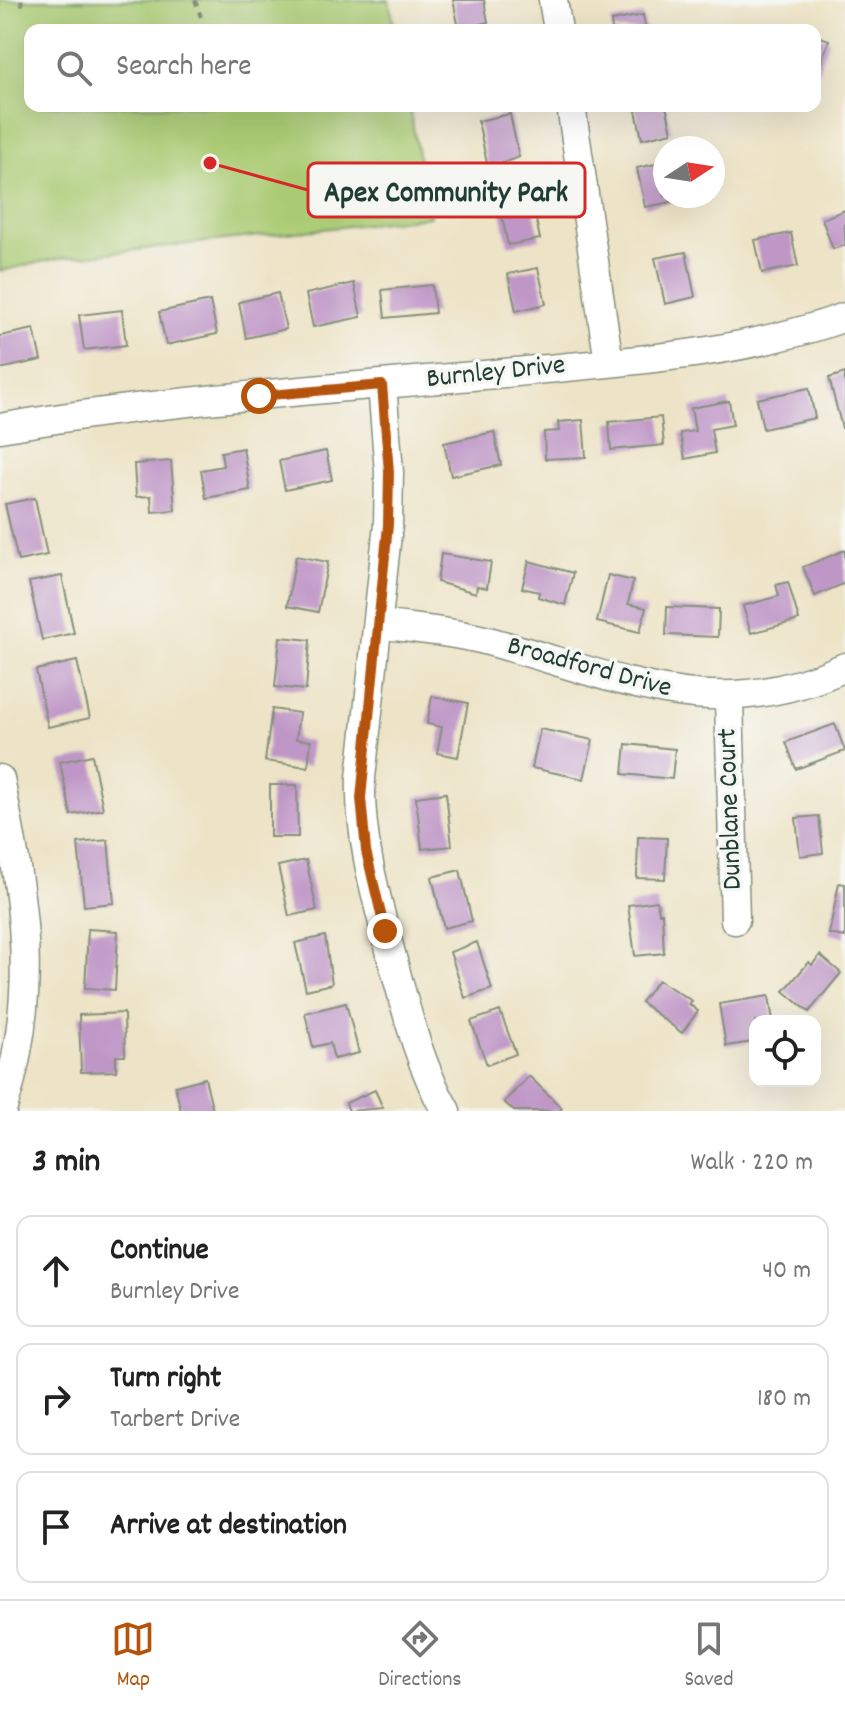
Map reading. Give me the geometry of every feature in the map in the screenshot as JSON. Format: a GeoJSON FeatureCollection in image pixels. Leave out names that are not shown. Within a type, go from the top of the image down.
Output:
{"type":"FeatureCollection","features":[{"type":"Feature","properties":{"kind":"street"},"geometry":{"type":"LineString","coordinates":[[553,0],[557,24]]}},
{"type":"Feature","properties":{"kind":"street"},"geometry":{"type":"LineString","coordinates":[[572,112],[609,363]]}},
{"type":"Feature","properties":{"kind":"street","name":"Burnley Drive"},"geometry":{"type":"LineString","coordinates":[[0,428],[85,416],[747,346],[845,317]]}},
{"type":"Feature","properties":{"kind":"street"},"geometry":{"type":"LineString","coordinates":[[382,385],[389,472],[388,525],[361,778],[363,833],[414,1041],[446,1111]]}},
{"type":"Feature","properties":{"kind":"street","name":"Broadford Drive"},"geometry":{"type":"LineString","coordinates":[[378,624],[489,641],[646,688],[729,698],[789,688],[845,667]]}},
{"type":"Feature","properties":{"kind":"street","name":"Dunblane Court"},"geometry":{"type":"LineString","coordinates":[[729,698],[735,920]]}},
{"type":"Feature","properties":{"kind":"street"},"geometry":{"type":"LineString","coordinates":[[0,779],[23,902],[27,946],[20,1044],[6,1110]]}},
{"type":"Feature","properties":{"kind":"path"},"geometry":{"type":"LineString","coordinates":[[21,0],[23,10]]}},
{"type":"Feature","properties":{"kind":"path"},"geometry":{"type":"LineString","coordinates":[[195,0],[202,20]]}},
{"type":"Feature","properties":{"kind":"green space"},"geometry":{"type":"Polygon","coordinates":[[[0,0],[389,0],[394,24],[24,24],[24,112],[410,112],[430,217],[55,259],[0,271],[0,0]]]}},
{"type":"Feature","properties":{"kind":"building"},"geometry":{"type":"Polygon","coordinates":[[[453,0],[484,0],[488,22],[458,24],[453,0]]]}},
{"type":"Feature","properties":{"kind":"building"},"geometry":{"type":"Polygon","coordinates":[[[643,15],[645,24],[611,24],[611,21],[643,15]]]}},
{"type":"Feature","properties":{"kind":"building"},"geometry":{"type":"Polygon","coordinates":[[[821,37],[829,40],[821,62],[821,37]]]}},
{"type":"Feature","properties":{"kind":"building"},"geometry":{"type":"Polygon","coordinates":[[[636,112],[667,112],[672,132],[642,139],[636,112]]]}},
{"type":"Feature","properties":{"kind":"building"},"geometry":{"type":"Polygon","coordinates":[[[510,114],[519,157],[488,168],[478,121],[510,114]]]}},
{"type":"Feature","properties":{"kind":"building"},"geometry":{"type":"Polygon","coordinates":[[[653,165],[653,206],[645,207],[637,168],[653,165]]]}},
{"type":"Feature","properties":{"kind":"building"},"geometry":{"type":"Polygon","coordinates":[[[529,186],[540,239],[508,245],[497,193],[529,186]]]}},
{"type":"Feature","properties":{"kind":"building"},"geometry":{"type":"Polygon","coordinates":[[[845,210],[845,245],[833,249],[822,219],[845,210]]]}},
{"type":"Feature","properties":{"kind":"building"},"geometry":{"type":"Polygon","coordinates":[[[791,233],[798,266],[762,273],[755,240],[791,233]]]}},
{"type":"Feature","properties":{"kind":"building"},"geometry":{"type":"Polygon","coordinates":[[[686,252],[695,297],[665,304],[655,258],[686,252]]]}},
{"type":"Feature","properties":{"kind":"building"},"geometry":{"type":"Polygon","coordinates":[[[538,268],[546,304],[516,311],[508,274],[538,268]]]}},
{"type":"Feature","properties":{"kind":"building"},"geometry":{"type":"Polygon","coordinates":[[[354,283],[361,317],[313,327],[306,294],[354,283]]]}},
{"type":"Feature","properties":{"kind":"building"},"geometry":{"type":"Polygon","coordinates":[[[432,285],[435,313],[385,318],[382,290],[432,285]]]}},
{"type":"Feature","properties":{"kind":"building"},"geometry":{"type":"Polygon","coordinates":[[[278,293],[286,329],[246,338],[239,302],[278,293]]]}},
{"type":"Feature","properties":{"kind":"building"},"geometry":{"type":"Polygon","coordinates":[[[210,301],[217,334],[166,345],[159,312],[210,301]]]}},
{"type":"Feature","properties":{"kind":"building"},"geometry":{"type":"Polygon","coordinates":[[[122,310],[126,345],[84,350],[79,315],[122,310]]]}},
{"type":"Feature","properties":{"kind":"building"},"geometry":{"type":"Polygon","coordinates":[[[34,329],[41,360],[0,369],[0,336],[34,329]]]}},
{"type":"Feature","properties":{"kind":"building"},"geometry":{"type":"Polygon","coordinates":[[[845,373],[845,427],[842,428],[829,378],[845,373]]]}},
{"type":"Feature","properties":{"kind":"building"},"geometry":{"type":"Polygon","coordinates":[[[809,388],[815,418],[763,429],[757,399],[809,388]]]}},
{"type":"Feature","properties":{"kind":"building"},"geometry":{"type":"Polygon","coordinates":[[[729,401],[733,425],[711,429],[715,453],[685,459],[680,433],[695,431],[691,408],[729,401]]]}},
{"type":"Feature","properties":{"kind":"building"},"geometry":{"type":"Polygon","coordinates":[[[661,417],[664,445],[611,450],[609,422],[661,417]]]}},
{"type":"Feature","properties":{"kind":"building"},"geometry":{"type":"Polygon","coordinates":[[[583,420],[586,457],[545,459],[544,432],[559,431],[558,422],[583,420]]]}},
{"type":"Feature","properties":{"kind":"building"},"geometry":{"type":"Polygon","coordinates":[[[494,432],[501,465],[451,476],[444,443],[494,432]]]}},
{"type":"Feature","properties":{"kind":"building"},"geometry":{"type":"Polygon","coordinates":[[[243,448],[250,490],[206,498],[201,470],[223,466],[221,452],[243,448]]]}},
{"type":"Feature","properties":{"kind":"building"},"geometry":{"type":"Polygon","coordinates":[[[326,451],[332,480],[285,490],[279,461],[326,451]]]}},
{"type":"Feature","properties":{"kind":"building"},"geometry":{"type":"Polygon","coordinates":[[[171,461],[175,510],[152,512],[151,496],[136,497],[134,464],[171,461]]]}},
{"type":"Feature","properties":{"kind":"building"},"geometry":{"type":"Polygon","coordinates":[[[35,498],[47,555],[18,561],[5,504],[35,498]]]}},
{"type":"Feature","properties":{"kind":"building"},"geometry":{"type":"Polygon","coordinates":[[[845,550],[845,583],[815,596],[803,567],[845,550]]]}},
{"type":"Feature","properties":{"kind":"building"},"geometry":{"type":"Polygon","coordinates":[[[441,554],[491,562],[487,588],[477,586],[476,593],[437,582],[441,554]]]}},
{"type":"Feature","properties":{"kind":"building"},"geometry":{"type":"Polygon","coordinates":[[[296,556],[328,562],[318,612],[287,606],[296,556]]]}},
{"type":"Feature","properties":{"kind":"building"},"geometry":{"type":"Polygon","coordinates":[[[529,561],[573,573],[565,605],[538,597],[539,592],[522,588],[529,561]]]}},
{"type":"Feature","properties":{"kind":"building"},"geometry":{"type":"Polygon","coordinates":[[[608,575],[633,581],[628,604],[646,608],[640,632],[597,622],[608,575]]]}},
{"type":"Feature","properties":{"kind":"building"},"geometry":{"type":"Polygon","coordinates":[[[62,576],[74,633],[42,640],[29,582],[62,576]]]}},
{"type":"Feature","properties":{"kind":"building"},"geometry":{"type":"Polygon","coordinates":[[[788,582],[799,620],[751,633],[743,606],[779,596],[776,585],[788,582]]]}},
{"type":"Feature","properties":{"kind":"building"},"geometry":{"type":"Polygon","coordinates":[[[667,607],[719,609],[718,637],[666,635],[667,607]]]}},
{"type":"Feature","properties":{"kind":"building"},"geometry":{"type":"Polygon","coordinates":[[[280,637],[310,640],[306,690],[275,687],[280,637]]]}},
{"type":"Feature","properties":{"kind":"building"},"geometry":{"type":"Polygon","coordinates":[[[77,661],[90,718],[48,727],[36,670],[77,661]]]}},
{"type":"Feature","properties":{"kind":"building"},"geometry":{"type":"Polygon","coordinates":[[[432,696],[468,703],[458,757],[437,753],[442,727],[427,724],[432,696]]]}},
{"type":"Feature","properties":{"kind":"building"},"geometry":{"type":"Polygon","coordinates":[[[272,709],[299,713],[296,739],[311,741],[308,767],[265,761],[272,709]]]}},
{"type":"Feature","properties":{"kind":"building"},"geometry":{"type":"Polygon","coordinates":[[[835,724],[845,751],[796,769],[786,742],[835,724]]]}},
{"type":"Feature","properties":{"kind":"building"},"geometry":{"type":"Polygon","coordinates":[[[540,729],[593,740],[584,779],[532,768],[540,729]]]}},
{"type":"Feature","properties":{"kind":"building"},"geometry":{"type":"Polygon","coordinates":[[[626,744],[675,749],[672,779],[623,774],[626,744]]]}},
{"type":"Feature","properties":{"kind":"building"},"geometry":{"type":"Polygon","coordinates":[[[92,755],[103,809],[71,815],[60,762],[92,755]]]}},
{"type":"Feature","properties":{"kind":"building"},"geometry":{"type":"Polygon","coordinates":[[[270,785],[297,785],[298,837],[270,837],[270,785]]]}},
{"type":"Feature","properties":{"kind":"building"},"geometry":{"type":"Polygon","coordinates":[[[446,793],[452,846],[422,849],[416,797],[446,793]]]}},
{"type":"Feature","properties":{"kind":"building"},"geometry":{"type":"Polygon","coordinates":[[[819,816],[823,853],[800,856],[796,818],[819,816]]]}},
{"type":"Feature","properties":{"kind":"building"},"geometry":{"type":"Polygon","coordinates":[[[638,837],[667,838],[665,879],[637,878],[638,837]]]}},
{"type":"Feature","properties":{"kind":"building"},"geometry":{"type":"Polygon","coordinates":[[[108,840],[114,903],[84,906],[78,843],[108,840]]]}},
{"type":"Feature","properties":{"kind":"building"},"geometry":{"type":"Polygon","coordinates":[[[306,860],[317,910],[289,916],[278,866],[306,860]]]}},
{"type":"Feature","properties":{"kind":"building"},"geometry":{"type":"Polygon","coordinates":[[[460,870],[472,921],[444,928],[432,877],[460,870]]]}},
{"type":"Feature","properties":{"kind":"building"},"geometry":{"type":"Polygon","coordinates":[[[839,883],[845,884],[845,937],[829,934],[839,883]]]}},
{"type":"Feature","properties":{"kind":"building"},"geometry":{"type":"Polygon","coordinates":[[[657,901],[659,913],[662,913],[664,953],[635,956],[628,905],[657,901]]]}},
{"type":"Feature","properties":{"kind":"building"},"geometry":{"type":"Polygon","coordinates":[[[88,929],[118,931],[115,990],[85,988],[88,929]]]}},
{"type":"Feature","properties":{"kind":"building"},"geometry":{"type":"Polygon","coordinates":[[[325,936],[332,984],[306,990],[295,943],[325,936]]]}},
{"type":"Feature","properties":{"kind":"building"},"geometry":{"type":"Polygon","coordinates":[[[477,942],[492,989],[465,998],[450,952],[477,942]]]}},
{"type":"Feature","properties":{"kind":"building"},"geometry":{"type":"Polygon","coordinates":[[[820,955],[841,973],[809,1012],[784,991],[809,962],[812,965],[820,955]]]}},
{"type":"Feature","properties":{"kind":"building"},"geometry":{"type":"Polygon","coordinates":[[[658,980],[692,1001],[689,1004],[698,1011],[682,1033],[641,1002],[658,980]]]}},
{"type":"Feature","properties":{"kind":"building"},"geometry":{"type":"Polygon","coordinates":[[[769,996],[772,1015],[749,1015],[749,1043],[726,1046],[719,1004],[769,996]]]}},
{"type":"Feature","properties":{"kind":"building"},"geometry":{"type":"Polygon","coordinates":[[[346,1003],[359,1053],[334,1059],[330,1043],[313,1047],[305,1013],[346,1003]]]}},
{"type":"Feature","properties":{"kind":"building"},"geometry":{"type":"Polygon","coordinates":[[[500,1011],[516,1054],[487,1065],[471,1021],[500,1011]]]}},
{"type":"Feature","properties":{"kind":"building"},"geometry":{"type":"Polygon","coordinates":[[[124,1013],[125,1056],[116,1056],[116,1071],[81,1072],[79,1015],[124,1013]]]}},
{"type":"Feature","properties":{"kind":"building"},"geometry":{"type":"Polygon","coordinates":[[[529,1076],[562,1108],[559,1111],[514,1111],[504,1102],[529,1076]]]}},
{"type":"Feature","properties":{"kind":"building"},"geometry":{"type":"Polygon","coordinates":[[[205,1078],[213,1111],[181,1111],[175,1086],[205,1078]]]}},
{"type":"Feature","properties":{"kind":"building"},"geometry":{"type":"Polygon","coordinates":[[[375,1090],[383,1108],[349,1111],[346,1103],[375,1090]]]}},
{"type":"Feature","properties":{"kind":"place","name":"Apex Community Park"},"geometry":{"type":"Point","coordinates":[210,163]}},
{"type":"Feature","properties":{"kind":"route"},"geometry":{"type":"LineString","coordinates":[[259,396],[382,385],[389,472],[388,525],[361,778],[361,818],[385,931]]}}]}
